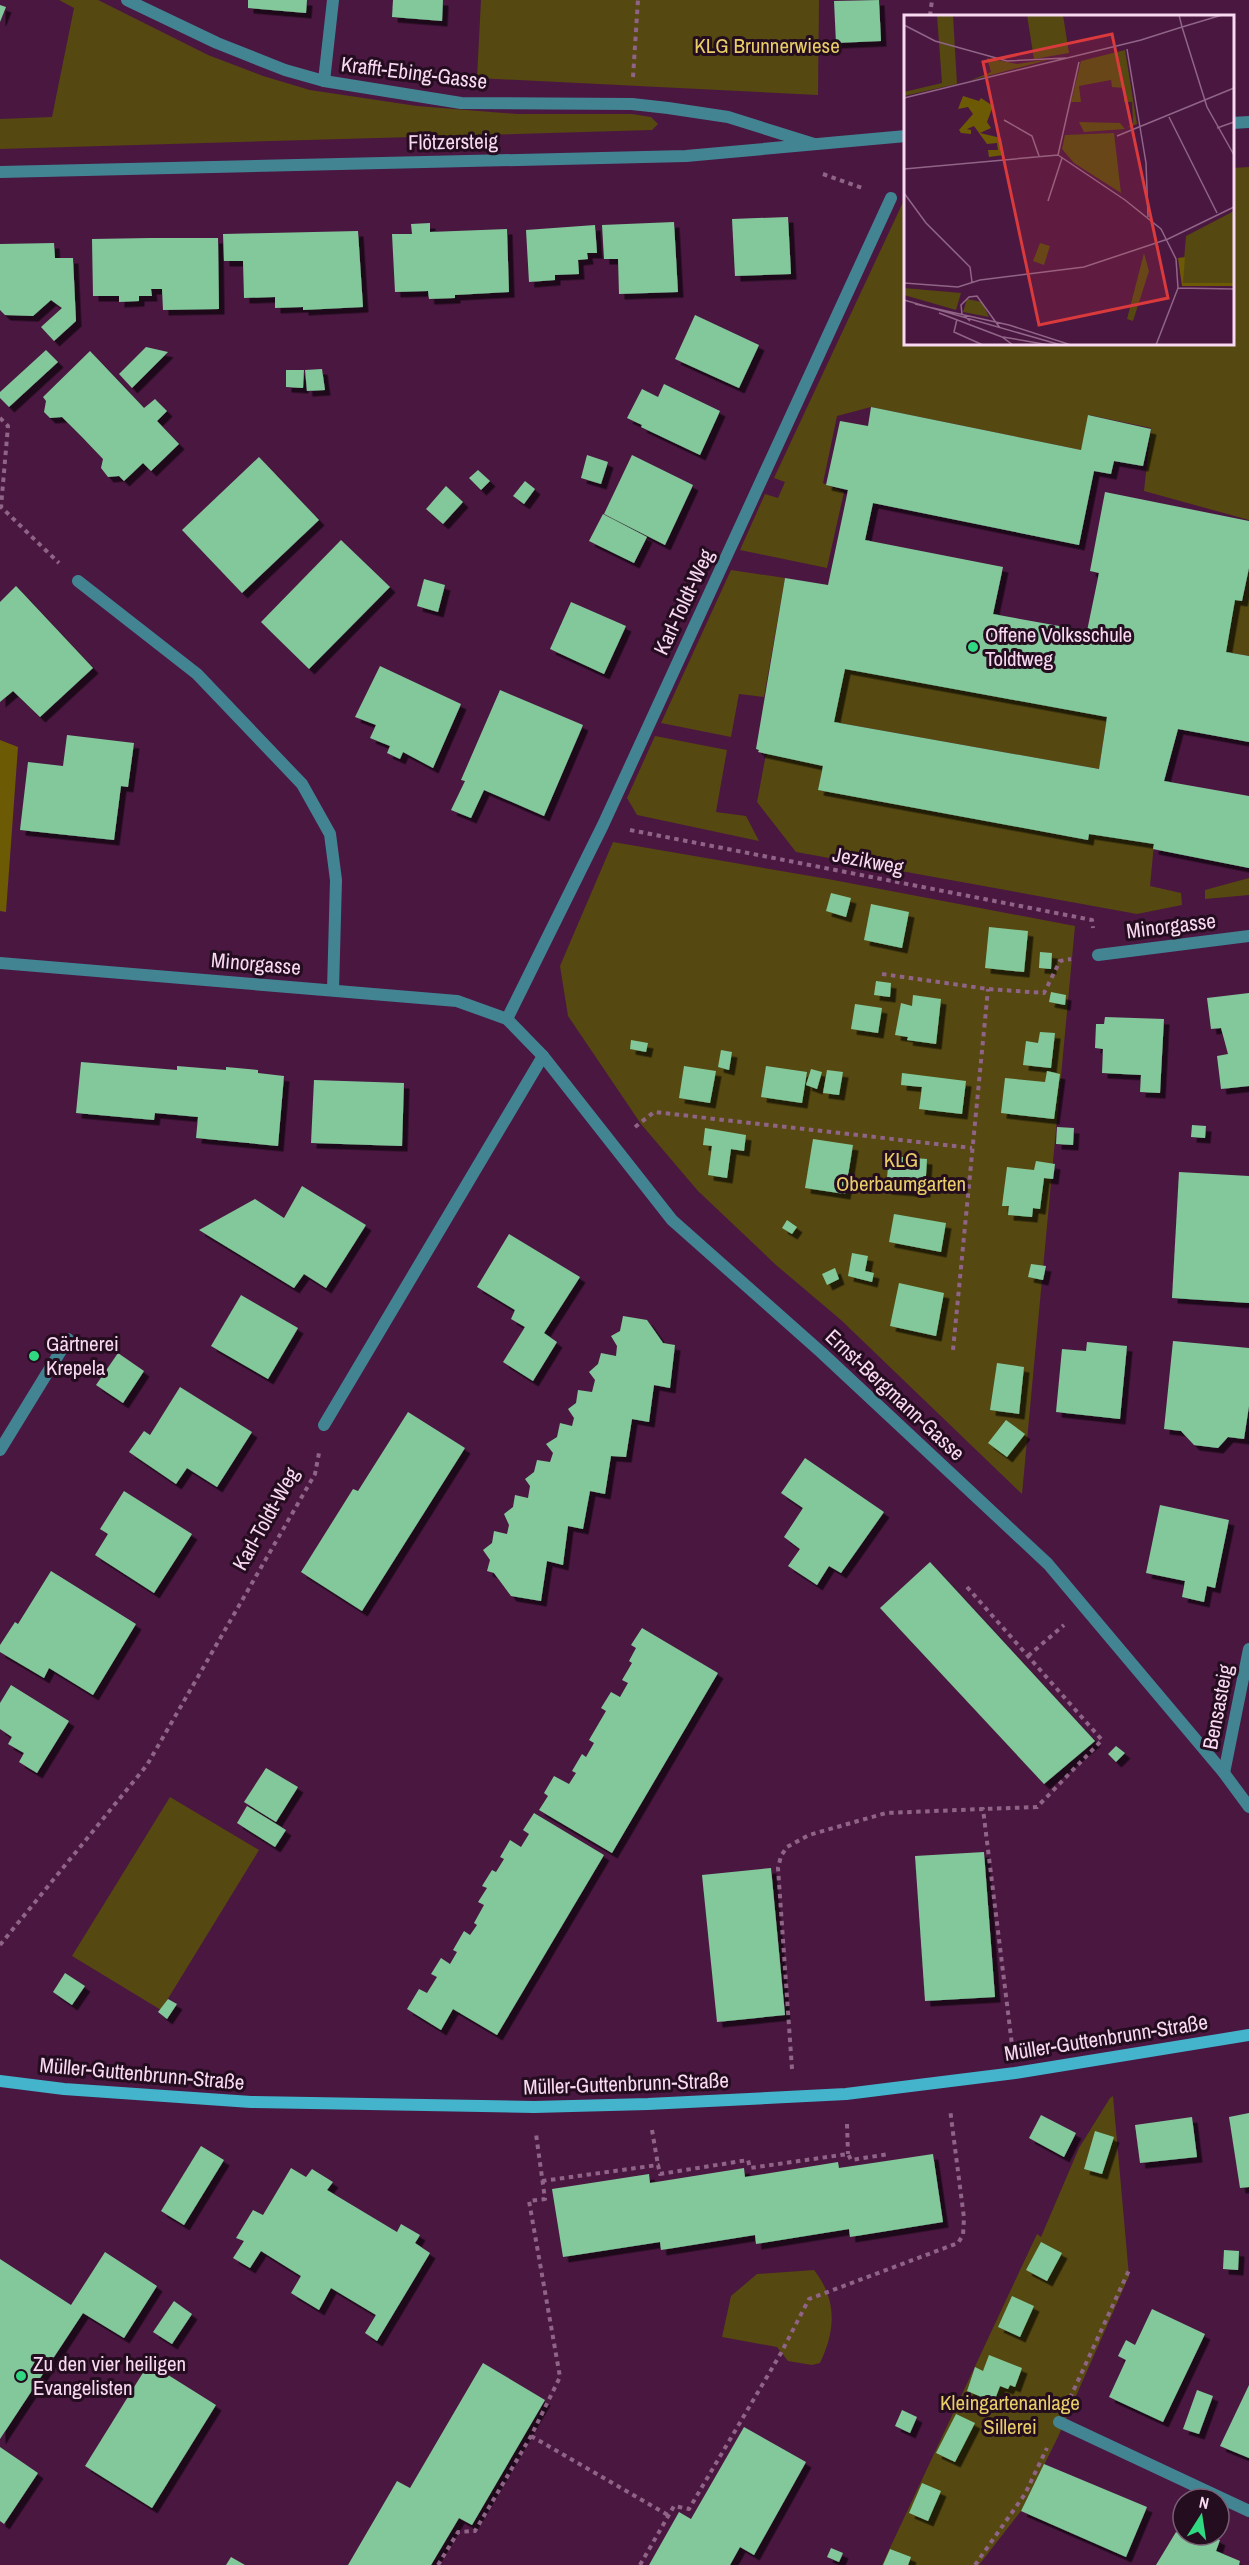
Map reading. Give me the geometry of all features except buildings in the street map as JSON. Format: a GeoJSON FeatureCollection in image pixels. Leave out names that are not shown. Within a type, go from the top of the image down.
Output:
{"type":"FeatureCollection","features":[{"type":"Feature","properties":{"kind":"main road","name":"Müller-Guttenbrunn-Straße"},"geometry":{"type":"LineString","coordinates":[[0,2081],[64,2089],[262,2102],[534,2107],[846,2094],[1016,2073],[1249,2035]]}},
{"type":"Feature","properties":{"kind":"street","name":"Krafft-Ebing-Gasse"},"geometry":{"type":"LineString","coordinates":[[127,0],[217,43],[285,70],[324,81],[461,103],[632,104],[728,117],[814,144]]}},
{"type":"Feature","properties":{"kind":"street"},"geometry":{"type":"LineString","coordinates":[[324,81],[333,0]]}},
{"type":"Feature","properties":{"kind":"street"},"geometry":{"type":"LineString","coordinates":[[1234,123],[1249,122]]}},
{"type":"Feature","properties":{"kind":"street","name":"Flötzersteig"},"geometry":{"type":"LineString","coordinates":[[0,172],[686,156],[904,136]]}},
{"type":"Feature","properties":{"kind":"street","name":"Karl-Toldt-Weg"},"geometry":{"type":"LineString","coordinates":[[507,1019],[603,825],[891,198]]}},
{"type":"Feature","properties":{"kind":"street"},"geometry":{"type":"LineString","coordinates":[[78,581],[197,674],[302,784],[330,834],[336,880],[333,990]]}},
{"type":"Feature","properties":{"kind":"street","name":"Minorgasse"},"geometry":{"type":"LineString","coordinates":[[1098,955],[1249,936]]}},
{"type":"Feature","properties":{"kind":"street","name":"Minorgasse"},"geometry":{"type":"LineString","coordinates":[[0,963],[457,1001],[507,1019]]}},
{"type":"Feature","properties":{"kind":"street","name":"Ernst-Bergmann-Gasse"},"geometry":{"type":"LineString","coordinates":[[507,1019],[543,1056],[672,1220],[822,1353],[1048,1564],[1224,1773],[1249,1807]]}},
{"type":"Feature","properties":{"kind":"street"},"geometry":{"type":"LineString","coordinates":[[324,1425],[543,1056]]}},
{"type":"Feature","properties":{"kind":"street"},"geometry":{"type":"LineString","coordinates":[[0,1450],[68,1339]]}},
{"type":"Feature","properties":{"kind":"street","name":"Bensasteig"},"geometry":{"type":"LineString","coordinates":[[1224,1773],[1249,1648]]}},
{"type":"Feature","properties":{"kind":"street"},"geometry":{"type":"LineString","coordinates":[[1059,2422],[1249,2511]]}},
{"type":"Feature","properties":{"kind":"path"},"geometry":{"type":"LineString","coordinates":[[632,104],[638,0]]}},
{"type":"Feature","properties":{"kind":"path"},"geometry":{"type":"LineString","coordinates":[[930,15],[932,0]]}},
{"type":"Feature","properties":{"kind":"path"},"geometry":{"type":"LineString","coordinates":[[823,174],[891,198]]}},
{"type":"Feature","properties":{"kind":"path"},"geometry":{"type":"LineString","coordinates":[[0,418],[8,426],[1,507],[78,581]]}},
{"type":"Feature","properties":{"kind":"path","name":"Jezikweg"},"geometry":{"type":"LineString","coordinates":[[603,825],[1092,920],[1098,955]]}},
{"type":"Feature","properties":{"kind":"path"},"geometry":{"type":"LineString","coordinates":[[882,974],[988,989],[1044,993],[1060,961],[1098,955]]}},
{"type":"Feature","properties":{"kind":"path"},"geometry":{"type":"LineString","coordinates":[[953,1350],[988,989]]}},
{"type":"Feature","properties":{"kind":"path"},"geometry":{"type":"LineString","coordinates":[[608,1141],[641,1124],[654,1112],[972,1148]]}},
{"type":"Feature","properties":{"kind":"path","name":"Karl-Toldt-Weg"},"geometry":{"type":"LineString","coordinates":[[0,1945],[147,1765],[315,1474],[324,1425]]}},
{"type":"Feature","properties":{"kind":"path"},"geometry":{"type":"LineString","coordinates":[[793,2097],[778,1868],[781,1856],[787,1847],[809,1834],[886,1813],[1037,1808],[1102,1740],[967,1587]]}},
{"type":"Feature","properties":{"kind":"path"},"geometry":{"type":"LineString","coordinates":[[1028,1656],[1084,1607]]}},
{"type":"Feature","properties":{"kind":"path"},"geometry":{"type":"LineString","coordinates":[[983,1809],[1016,2073]]}},
{"type":"Feature","properties":{"kind":"path"},"geometry":{"type":"LineString","coordinates":[[640,2565],[674,2506],[689,2509],[781,2353],[809,2299],[958,2243],[963,2235],[964,2218],[949,2106]]}},
{"type":"Feature","properties":{"kind":"path"},"geometry":{"type":"LineString","coordinates":[[847,2124],[851,2160],[889,2154]]}},
{"type":"Feature","properties":{"kind":"path"},"geometry":{"type":"LineString","coordinates":[[652,2128],[660,2174],[748,2160],[750,2168],[849,2154]]}},
{"type":"Feature","properties":{"kind":"path"},"geometry":{"type":"LineString","coordinates":[[438,2565],[458,2532],[474,2531],[531,2436],[560,2377],[529,2201],[545,2199],[535,2129]]}},
{"type":"Feature","properties":{"kind":"path"},"geometry":{"type":"LineString","coordinates":[[542,2181],[658,2165]]}},
{"type":"Feature","properties":{"kind":"path"},"geometry":{"type":"LineString","coordinates":[[531,2436],[668,2516]]}},
{"type":"Feature","properties":{"kind":"green space"},"geometry":{"type":"Polygon","coordinates":[[[59,0],[98,0],[208,55],[263,76],[310,90],[417,106],[517,114],[632,114],[651,117],[658,124],[652,130],[0,149],[0,119],[52,117],[74,8],[59,0]]]}},
{"type":"Feature","properties":{"kind":"green space","name":"KLG Brunnerwiese"},"geometry":{"type":"Polygon","coordinates":[[[481,0],[819,0],[818,95],[477,78],[481,0]]]}},
{"type":"Feature","properties":{"kind":"green space"},"geometry":{"type":"Polygon","coordinates":[[[1249,167],[1249,520],[1144,491],[1151,428],[1089,415],[1081,450],[871,407],[837,416],[823,483],[844,492],[827,568],[740,550],[765,494],[778,498],[785,482],[774,478],[904,200],[904,345],[1234,345],[1234,168],[1249,167]]]}},
{"type":"Feature","properties":{"kind":"green space"},"geometry":{"type":"Polygon","coordinates":[[[1249,568],[1249,656],[1226,652],[1235,600],[1243,601],[1249,568]]]}},
{"type":"Feature","properties":{"kind":"green space"},"geometry":{"type":"Polygon","coordinates":[[[731,570],[785,578],[764,697],[739,694],[731,737],[661,723],[731,570]]]}},
{"type":"Feature","properties":{"kind":"green space"},"geometry":{"type":"Polygon","coordinates":[[[845,669],[1107,717],[1099,769],[834,722],[845,669]]]}},
{"type":"Feature","properties":{"kind":"green space"},"geometry":{"type":"Polygon","coordinates":[[[655,736],[727,750],[716,812],[746,816],[759,841],[637,815],[627,798],[655,736]]]}},
{"type":"Feature","properties":{"kind":"green space"},"geometry":{"type":"Polygon","coordinates":[[[766,754],[823,766],[819,790],[1088,840],[1089,834],[1154,844],[1150,886],[1181,893],[1182,905],[1137,914],[796,852],[757,802],[766,754]]]}},
{"type":"Feature","properties":{"kind":"green space","name":"KLG Oberbaumgarten"},"geometry":{"type":"Polygon","coordinates":[[[613,842],[828,879],[1075,926],[1022,1494],[841,1320],[776,1265],[698,1191],[641,1124],[568,1016],[560,966],[613,842]]]}},
{"type":"Feature","properties":{"kind":"green space"},"geometry":{"type":"Polygon","coordinates":[[[1249,878],[1249,895],[1205,899],[1205,890],[1249,878]]]}},
{"type":"Feature","properties":{"kind":"green space"},"geometry":{"type":"Polygon","coordinates":[[[170,1797],[259,1850],[161,2010],[72,1956],[170,1797]]]}},
{"type":"Feature","properties":{"kind":"green space","name":"Kleingartenanlage Sillerei"},"geometry":{"type":"Polygon","coordinates":[[[1113,2096],[1129,2276],[1057,2439],[1021,2511],[979,2565],[882,2565],[1037,2234],[1041,2237],[1079,2148],[1113,2096]]]}},
{"type":"Feature","properties":{"kind":"green space"},"geometry":{"type":"Polygon","coordinates":[[[814,2270],[827,2292],[832,2315],[829,2339],[820,2363],[812,2365],[788,2361],[777,2347],[722,2337],[731,2296],[757,2274],[814,2270]]]}},
{"type":"Feature","properties":{"kind":"shaded area"},"geometry":{"type":"Polygon","coordinates":[[[0,740],[18,747],[6,912],[0,911],[0,740]]]}},
{"type":"Feature","properties":{"kind":"place","name":"Offene Volksschule Toldtweg"},"geometry":{"type":"Point","coordinates":[973,647]}},
{"type":"Feature","properties":{"kind":"place","name":"Gärtnerei Krepela"},"geometry":{"type":"Point","coordinates":[34,1356]}},
{"type":"Feature","properties":{"kind":"place","name":"Zu den vier heiligen Evangelisten"},"geometry":{"type":"Point","coordinates":[21,2376]}}]}
